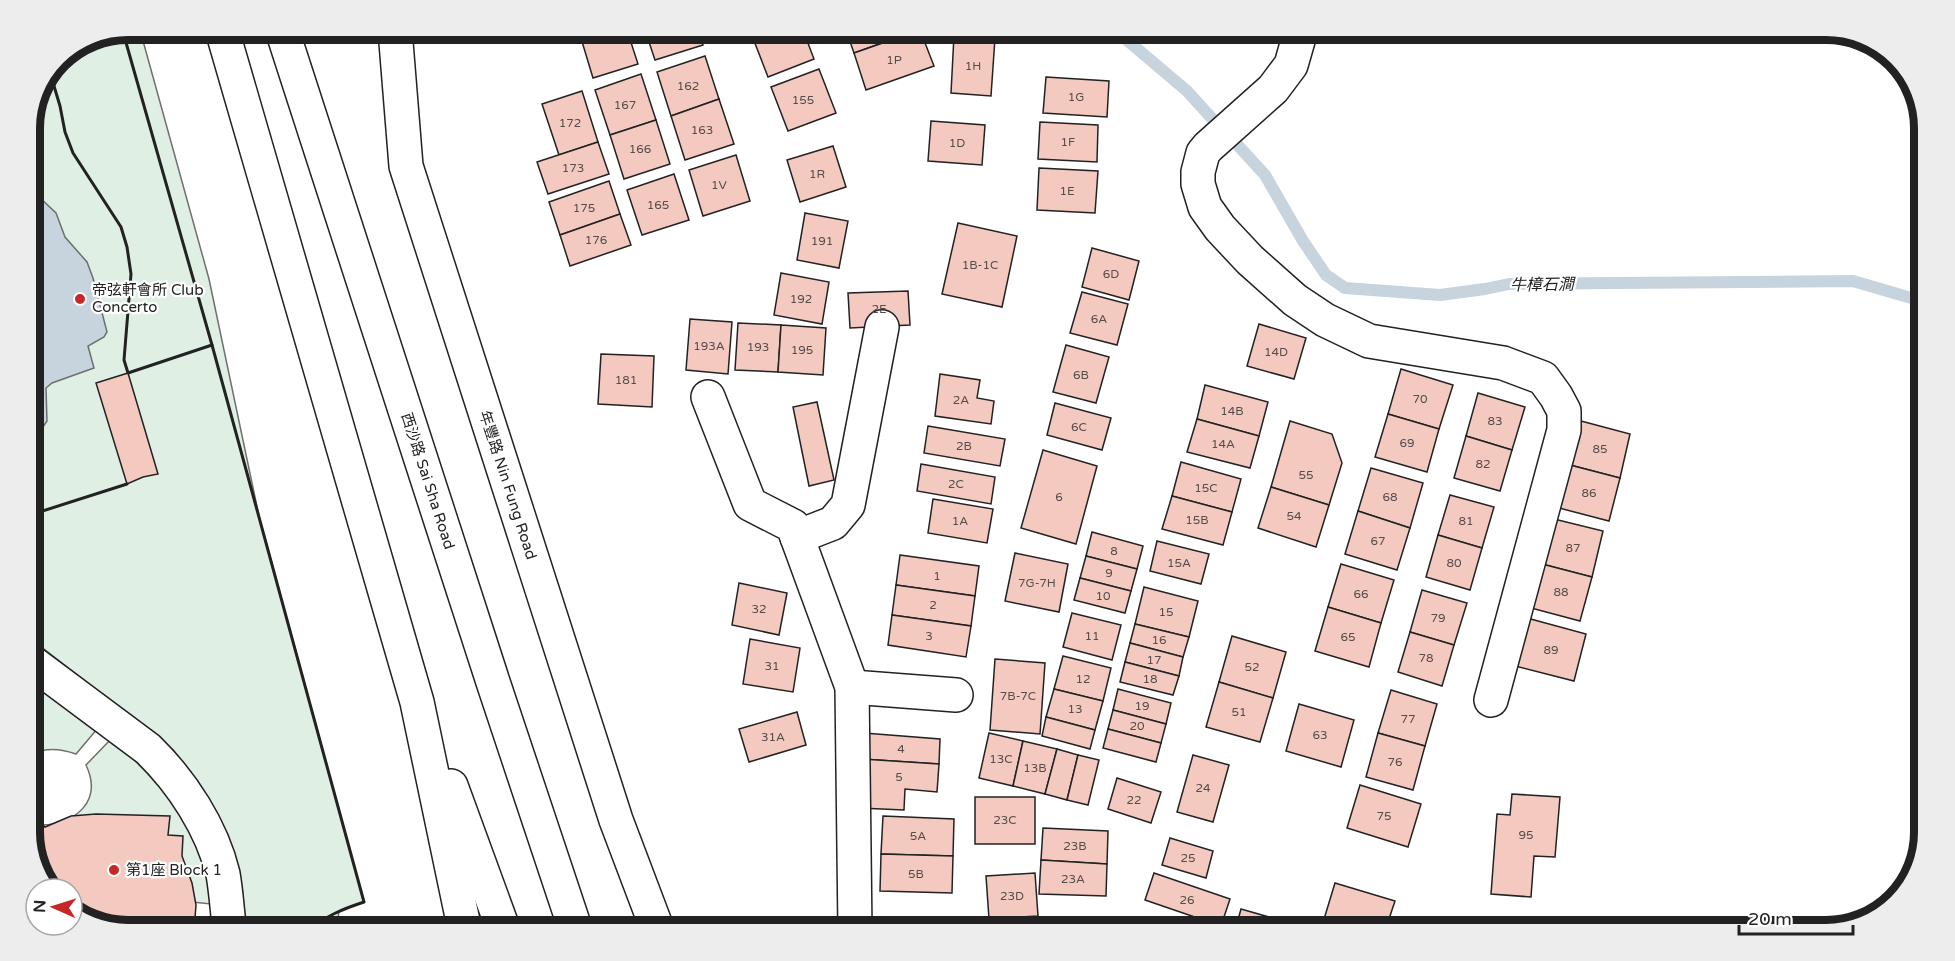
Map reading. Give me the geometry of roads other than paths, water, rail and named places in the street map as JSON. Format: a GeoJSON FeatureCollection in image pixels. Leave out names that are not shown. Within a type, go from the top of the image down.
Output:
{"type":"FeatureCollection","features":[{"type":"Feature","properties":{"kind":"street"},"geometry":{"type":"LineString","coordinates":[[225,40],[417,702],[463,920]]}},
{"type":"Feature","properties":{"kind":"street","name":"西沙路 Sai Sha Road"},"geometry":{"type":"LineString","coordinates":[[285,40],[572,920]]}},
{"type":"Feature","properties":{"kind":"street","name":"年豐路 Nin Fung Road"},"geometry":{"type":"LineString","coordinates":[[396,40],[406,166],[616,820],[654,920]]}},
{"type":"Feature","properties":{"kind":"street"},"geometry":{"type":"LineString","coordinates":[[1298,40],[1291,65],[1273,89],[1203,153],[1198,172],[1198,184],[1205,207],[1212,217],[1250,260],[1295,300],[1325,320],[1369,341],[1503,363],[1525,370],[1544,378],[1564,411],[1564,430],[1491,700]]}},
{"type":"Feature","properties":{"kind":"street"},"geometry":{"type":"LineString","coordinates":[[796,537],[832,523],[848,504],[882,327]]}},
{"type":"Feature","properties":{"kind":"street"},"geometry":{"type":"LineString","coordinates":[[708,397],[750,504],[793,526],[852,687],[855,920]]}},
{"type":"Feature","properties":{"kind":"street"},"geometry":{"type":"LineString","coordinates":[[41,669],[148,749],[165,765],[178,782],[216,852],[223,875],[228,920]]}},
{"type":"Feature","properties":{"kind":"street"},"geometry":{"type":"LineString","coordinates":[[852,687],[956,695]]}},
{"type":"Feature","properties":{"kind":"street"},"geometry":{"type":"LineString","coordinates":[[417,702],[500,920]]}},
{"type":"Feature","properties":{"kind":"waterway","name":"牛樟石澗"},"geometry":{"type":"LineString","coordinates":[[1127,40],[1187,91],[1217,124]]}},
{"type":"Feature","properties":{"kind":"waterway","name":"牛樟石澗"},"geometry":{"type":"LineString","coordinates":[[1233,140],[1265,175],[1303,241],[1326,275],[1345,288],[1440,295],[1509,284],[1853,281],[1914,299]]}},
{"type":"Feature","properties":{"kind":"place","name":"帝弦軒會所 Club Concerto"},"geometry":{"type":"Point","coordinates":[80,299]}},
{"type":"Feature","properties":{"kind":"place","name":"第1座 Block 1"},"geometry":{"type":"Point","coordinates":[114,870]}}]}
